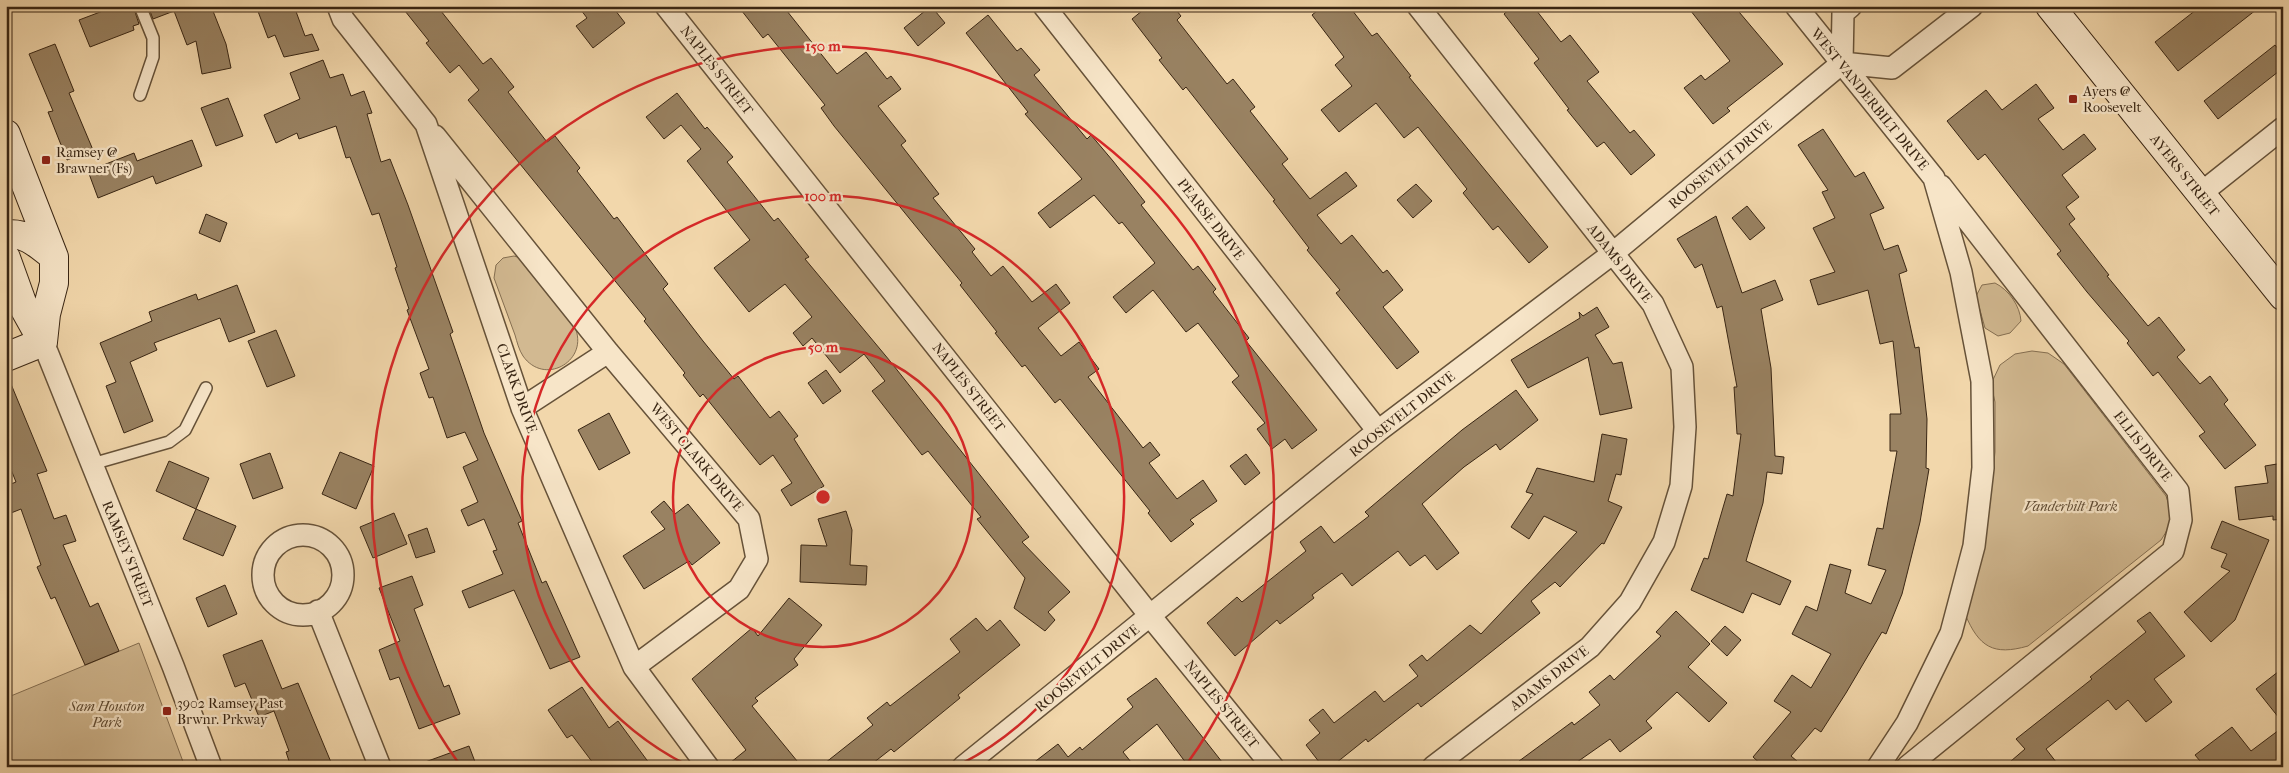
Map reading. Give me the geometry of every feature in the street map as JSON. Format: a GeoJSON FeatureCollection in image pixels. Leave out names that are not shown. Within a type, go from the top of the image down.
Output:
{"type":"FeatureCollection","features":[{"type":"Feature","properties":{"kind":"street","name":"CLARK DRIVE"},"geometry":{"type":"LineString","coordinates":[[338,6],[343,19],[426,124],[522,408],[634,667],[708,767]]}},
{"type":"Feature","properties":{"kind":"street","name":"NAPLES STREET"},"geometry":{"type":"LineString","coordinates":[[666,6],[1151,617],[1273,767]]}},
{"type":"Feature","properties":{"kind":"street","name":"PEARSE DRIVE"},"geometry":{"type":"LineString","coordinates":[[1044,6],[1378,431]]}},
{"type":"Feature","properties":{"kind":"street","name":"ADAMS DRIVE"},"geometry":{"type":"LineString","coordinates":[[1418,6],[1653,304],[1682,367],[1686,427],[1681,486],[1664,542],[1630,602],[1590,648],[1433,767]]}},
{"type":"Feature","properties":{"kind":"street","name":"WEST VANDERBILT DRIVE"},"geometry":{"type":"LineString","coordinates":[[1796,6],[1934,178],[1961,272],[1982,381],[1983,468],[1974,546],[1950,633],[1907,723],[1878,767]]}},
{"type":"Feature","properties":{"kind":"street"},"geometry":{"type":"LineString","coordinates":[[1852,6],[1843,13],[1842,63],[1892,68],[1972,6]]}},
{"type":"Feature","properties":{"kind":"street","name":"AYERS STREET"},"geometry":{"type":"LineString","coordinates":[[2050,6],[2283,296]]}},
{"type":"Feature","properties":{"kind":"street","name":"ROOSEVELT DRIVE"},"geometry":{"type":"LineString","coordinates":[[963,767],[1151,617],[1378,431],[1612,254],[1842,63]]}},
{"type":"Feature","properties":{"kind":"street","name":"WEST CLARK DRIVE"},"geometry":{"type":"LineString","coordinates":[[426,124],[608,352],[749,519],[757,559],[739,589],[634,667]]}},
{"type":"Feature","properties":{"kind":"street"},"geometry":{"type":"LineString","coordinates":[[2200,194],[2283,128]]}},
{"type":"Feature","properties":{"kind":"street","name":"RAMSEY STREET"},"geometry":{"type":"LineString","coordinates":[[6,134],[54,257],[54,283],[46,314],[43,342]]}},
{"type":"Feature","properties":{"kind":"street","name":"ELLIS DRIVE"},"geometry":{"type":"LineString","coordinates":[[1907,767],[2173,551],[2181,520],[2178,491],[1934,178]]}},
{"type":"Feature","properties":{"kind":"street"},"geometry":{"type":"LineString","coordinates":[[6,234],[33,240],[54,257]]}},
{"type":"Feature","properties":{"kind":"street","name":"RAMSEY STREET"},"geometry":{"type":"LineString","coordinates":[[6,258],[24,308],[43,342],[211,767]]}},
{"type":"Feature","properties":{"kind":"street"},"geometry":{"type":"LineString","coordinates":[[6,357],[43,342]]}},
{"type":"Feature","properties":{"kind":"street"},"geometry":{"type":"LineString","coordinates":[[522,408],[608,352]]}},
{"type":"Feature","properties":{"kind":"street"},"geometry":{"type":"LineString","coordinates":[[318,612],[380,767]]}},
{"type":"Feature","properties":{"kind":"lane"},"geometry":{"type":"LineString","coordinates":[[140,6],[154,38],[153,57],[140,95]]}},
{"type":"Feature","properties":{"kind":"lane"},"geometry":{"type":"LineString","coordinates":[[92,464],[169,442],[185,430],[206,388]]}},
{"type":"Feature","properties":{"kind":"green space"},"geometry":{"type":"Polygon","coordinates":[[[514,256],[524,259],[561,305],[576,330],[578,342],[575,352],[570,360],[562,366],[542,369],[532,365],[520,351],[494,278],[496,265],[503,258],[514,256]]]}},
{"type":"Feature","properties":{"kind":"green space"},"geometry":{"type":"Polygon","coordinates":[[[1995,283],[2013,299],[2021,321],[2010,333],[1998,336],[1985,328],[1976,296],[1982,285],[1995,283]]]}},
{"type":"Feature","properties":{"kind":"green space","name":"Vanderbilt Park"},"geometry":{"type":"Polygon","coordinates":[[[2032,351],[2048,353],[2064,364],[2166,496],[2171,519],[2161,540],[2028,646],[2005,650],[1996,649],[1982,641],[1970,625],[1965,614],[1989,508],[1995,452],[1995,402],[1991,384],[2000,365],[2015,354],[2032,351]]]}},
{"type":"Feature","properties":{"kind":"green space","name":"Sam Houston Park"},"geometry":{"type":"Polygon","coordinates":[[[139,643],[185,767],[6,767],[6,698],[139,643]]]}},
{"type":"Feature","properties":{"kind":"building"},"geometry":{"type":"Polygon","coordinates":[[[116,6],[133,6],[139,24],[133,26],[134,30],[90,47],[79,20],[116,6]]]}},
{"type":"Feature","properties":{"kind":"building"},"geometry":{"type":"Polygon","coordinates":[[[148,6],[211,6],[226,44],[231,68],[202,74],[196,41],[187,45],[174,11],[153,19],[148,6]]]}},
{"type":"Feature","properties":{"kind":"building"},"geometry":{"type":"Polygon","coordinates":[[[256,6],[294,6],[305,36],[312,34],[319,50],[284,57],[275,35],[268,38],[256,6]]]}},
{"type":"Feature","properties":{"kind":"building"},"geometry":{"type":"Polygon","coordinates":[[[401,6],[437,6],[483,64],[491,58],[514,87],[508,92],[547,142],[555,136],[580,168],[577,171],[614,219],[617,217],[668,284],[663,289],[734,379],[738,376],[770,418],[779,411],[798,436],[794,439],[824,486],[791,506],[781,490],[792,483],[773,455],[760,465],[703,394],[700,397],[683,375],[685,373],[644,321],[646,319],[468,100],[479,90],[459,65],[450,73],[426,43],[429,41],[401,6]]]}},
{"type":"Feature","properties":{"kind":"building"},"geometry":{"type":"Polygon","coordinates":[[[578,6],[612,6],[625,23],[593,48],[576,26],[587,18],[578,6]]]}},
{"type":"Feature","properties":{"kind":"building"},"geometry":{"type":"Polygon","coordinates":[[[738,6],[783,6],[837,74],[866,52],[887,79],[891,76],[901,89],[878,106],[906,141],[901,145],[939,194],[933,198],[975,249],[972,252],[991,276],[1003,266],[1032,302],[1056,284],[1070,303],[1038,328],[1061,356],[1079,342],[1099,369],[1088,377],[1143,448],[1150,442],[1160,455],[1149,463],[1177,499],[1203,480],[1217,501],[1190,520],[1194,524],[1171,542],[1148,513],[1150,511],[1060,399],[1055,403],[1025,365],[1022,367],[960,285],[962,283],[834,126],[821,108],[825,105],[768,34],[763,38],[738,6]]]}},
{"type":"Feature","properties":{"kind":"building"},"geometry":{"type":"Polygon","coordinates":[[[931,6],[945,23],[918,46],[904,28],[931,6]]]}},
{"type":"Feature","properties":{"kind":"building"},"geometry":{"type":"Polygon","coordinates":[[[1148,6],[1173,6],[1181,16],[1177,20],[1227,84],[1233,79],[1255,107],[1250,111],[1288,159],[1282,164],[1310,199],[1346,172],[1357,186],[1317,215],[1341,244],[1352,235],[1383,273],[1387,270],[1403,290],[1383,307],[1419,352],[1397,369],[1336,293],[1340,290],[1307,250],[1309,248],[1273,201],[1275,200],[1186,87],[1183,90],[1159,60],[1162,58],[1132,19],[1148,6]]]}},
{"type":"Feature","properties":{"kind":"building"},"geometry":{"type":"Polygon","coordinates":[[[1323,6],[1349,6],[1372,36],[1377,33],[1411,76],[1409,77],[1548,247],[1529,263],[1498,226],[1493,230],[1463,193],[1467,189],[1418,127],[1404,138],[1376,103],[1339,132],[1321,110],[1352,86],[1335,65],[1344,57],[1312,15],[1323,6]]]}},
{"type":"Feature","properties":{"kind":"building"},"geometry":{"type":"Polygon","coordinates":[[[1513,6],[1533,6],[1561,42],[1570,35],[1599,72],[1587,81],[1630,133],[1634,130],[1655,155],[1631,175],[1604,142],[1597,147],[1567,110],[1569,109],[1534,63],[1539,59],[1504,14],[1513,6]]]}},
{"type":"Feature","properties":{"kind":"building"},"geometry":{"type":"Polygon","coordinates":[[[1687,6],[1734,6],[1783,64],[1727,108],[1730,111],[1713,124],[1684,88],[1701,75],[1705,80],[1730,61],[1687,6]]]}},
{"type":"Feature","properties":{"kind":"building"},"geometry":{"type":"Polygon","coordinates":[[[2201,6],[2261,6],[2178,71],[2155,42],[2201,6]]]}},
{"type":"Feature","properties":{"kind":"building"},"geometry":{"type":"Polygon","coordinates":[[[988,15],[1017,51],[1021,48],[1040,70],[1034,75],[1087,139],[1091,135],[1113,161],[1145,202],[1141,205],[1193,270],[1198,266],[1216,289],[1213,292],[1249,338],[1246,341],[1317,430],[1292,449],[1285,439],[1272,449],[1257,429],[1265,423],[1232,382],[1239,376],[1198,323],[1186,332],[1153,290],[1126,313],[1113,297],[1155,263],[1122,222],[1119,224],[1094,195],[1050,228],[1038,213],[1082,179],[1025,114],[1028,112],[966,33],[988,15]]]}},
{"type":"Feature","properties":{"kind":"building"},"geometry":{"type":"Polygon","coordinates":[[[55,44],[74,91],[69,93],[93,150],[67,160],[48,112],[53,111],[29,54],[55,44]]]}},
{"type":"Feature","properties":{"kind":"building"},"geometry":{"type":"Polygon","coordinates":[[[2275,45],[2283,55],[2283,68],[2218,119],[2204,101],[2275,45]]]}},
{"type":"Feature","properties":{"kind":"building"},"geometry":{"type":"Polygon","coordinates":[[[323,60],[330,78],[343,74],[351,96],[364,91],[372,113],[367,114],[381,162],[390,159],[408,205],[453,332],[450,334],[484,433],[522,521],[518,523],[542,583],[546,581],[580,657],[550,669],[514,590],[469,608],[462,591],[503,574],[493,551],[497,550],[484,519],[468,526],[461,510],[478,502],[463,467],[478,460],[465,432],[447,438],[433,397],[429,398],[420,373],[429,369],[407,310],[409,309],[395,268],[397,267],[379,213],[372,215],[350,157],[346,158],[336,126],[299,139],[297,133],[276,143],[264,115],[300,99],[290,73],[323,60]]]}},
{"type":"Feature","properties":{"kind":"building"},"geometry":{"type":"Polygon","coordinates":[[[2036,84],[2054,108],[2038,119],[2063,150],[2084,134],[2096,149],[2062,175],[2079,197],[2066,207],[2075,219],[2069,224],[2109,275],[2107,276],[2148,326],[2159,317],[2185,350],[2177,357],[2200,384],[2210,376],[2228,400],[2224,404],[2256,445],[2225,469],[2199,436],[2205,432],[2158,372],[2153,376],[2127,343],[2129,341],[2057,254],[2061,251],[1985,154],[1978,160],[1947,121],[1986,90],[2002,110],[2036,84]]]}},
{"type":"Feature","properties":{"kind":"building"},"geometry":{"type":"Polygon","coordinates":[[[677,93],[705,129],[707,127],[733,157],[727,162],[774,221],[778,218],[809,257],[805,259],[890,361],[1029,537],[1022,542],[1070,592],[1048,612],[1055,620],[1045,631],[1014,608],[1025,578],[977,519],[981,517],[928,451],[922,455],[872,391],[885,381],[864,354],[840,373],[812,338],[803,346],[793,333],[812,317],[785,284],[749,312],[714,268],[750,240],[687,161],[701,149],[681,125],[664,139],[646,117],[677,93]]]}},
{"type":"Feature","properties":{"kind":"building"},"geometry":{"type":"Polygon","coordinates":[[[228,98],[243,136],[216,146],[201,108],[228,98]]]}},
{"type":"Feature","properties":{"kind":"building"},"geometry":{"type":"Polygon","coordinates":[[[1823,129],[1855,177],[1864,172],[1884,208],[1870,214],[1884,250],[1898,245],[1907,271],[1899,274],[1915,348],[1919,347],[1927,419],[1926,468],[1929,469],[1920,522],[1902,594],[1886,634],[1882,632],[1821,732],[1815,728],[1791,756],[1804,767],[1764,767],[1753,757],[1791,712],[1774,701],[1792,675],[1811,688],[1831,654],[1792,634],[1806,606],[1817,611],[1830,564],[1851,570],[1845,593],[1871,604],[1886,570],[1868,565],[1877,528],[1883,529],[1897,451],[1890,451],[1890,414],[1901,414],[1893,341],[1880,344],[1868,290],[1818,305],[1810,280],[1835,272],[1813,228],[1835,218],[1822,192],[1828,190],[1798,145],[1823,129]]]}},
{"type":"Feature","properties":{"kind":"building"},"geometry":{"type":"Polygon","coordinates":[[[192,140],[202,166],[156,184],[153,176],[98,198],[88,171],[134,153],[137,161],[192,140]]]}},
{"type":"Feature","properties":{"kind":"building"},"geometry":{"type":"Polygon","coordinates":[[[1416,184],[1432,201],[1413,218],[1397,200],[1416,184]]]}},
{"type":"Feature","properties":{"kind":"building"},"geometry":{"type":"Polygon","coordinates":[[[1747,206],[1765,228],[1750,240],[1732,218],[1747,206]]]}},
{"type":"Feature","properties":{"kind":"building"},"geometry":{"type":"Polygon","coordinates":[[[206,214],[227,223],[220,242],[199,233],[206,214]]]}},
{"type":"Feature","properties":{"kind":"building"},"geometry":{"type":"Polygon","coordinates":[[[1716,216],[1742,293],[1775,280],[1783,300],[1761,309],[1771,368],[1775,456],[1784,457],[1782,474],[1767,472],[1763,503],[1746,561],[1791,581],[1780,605],[1752,593],[1743,613],[1691,590],[1704,558],[1708,559],[1727,494],[1733,496],[1741,434],[1737,434],[1734,387],[1737,387],[1722,306],[1717,308],[1702,264],[1695,268],[1677,239],[1716,216]]]}},
{"type":"Feature","properties":{"kind":"building"},"geometry":{"type":"Polygon","coordinates":[[[237,285],[255,332],[229,342],[220,318],[154,343],[157,350],[130,362],[153,421],[124,433],[106,386],[116,382],[100,343],[152,321],[149,312],[196,294],[198,300],[237,285]]]}},
{"type":"Feature","properties":{"kind":"building"},"geometry":{"type":"Polygon","coordinates":[[[1597,307],[1609,327],[1595,335],[1613,364],[1622,362],[1632,408],[1600,415],[1588,357],[1528,388],[1511,360],[1580,318],[1579,312],[1583,316],[1597,307]]]}},
{"type":"Feature","properties":{"kind":"building"},"geometry":{"type":"Polygon","coordinates":[[[276,330],[295,376],[267,387],[248,341],[276,330]]]}},
{"type":"Feature","properties":{"kind":"building"},"geometry":{"type":"Polygon","coordinates":[[[826,370],[841,391],[823,404],[808,383],[826,370]]]}},
{"type":"Feature","properties":{"kind":"building"},"geometry":{"type":"Polygon","coordinates":[[[6,372],[47,471],[37,474],[54,519],[66,515],[76,541],[63,545],[90,607],[98,603],[119,651],[85,665],[55,597],[51,599],[37,567],[41,565],[21,509],[11,513],[6,502],[6,486],[16,482],[6,457],[6,372]]]}},
{"type":"Feature","properties":{"kind":"building"},"geometry":{"type":"Polygon","coordinates":[[[1516,390],[1538,420],[1500,450],[1496,444],[1464,467],[1422,504],[1459,553],[1437,570],[1425,555],[1410,566],[1398,551],[1352,586],[1342,573],[1312,595],[1314,598],[1280,624],[1277,620],[1235,656],[1207,623],[1237,597],[1242,602],[1306,551],[1300,542],[1321,526],[1334,543],[1369,516],[1365,512],[1462,430],[1516,390]]]}},
{"type":"Feature","properties":{"kind":"building"},"geometry":{"type":"Polygon","coordinates":[[[609,413],[630,453],[599,470],[578,430],[609,413]]]}},
{"type":"Feature","properties":{"kind":"building"},"geometry":{"type":"Polygon","coordinates":[[[1602,434],[1627,439],[1621,475],[1616,474],[1608,501],[1622,507],[1604,544],[1602,543],[1560,587],[1555,582],[1531,601],[1540,613],[1466,672],[1421,707],[1418,703],[1368,742],[1366,739],[1331,767],[1323,767],[1306,745],[1320,733],[1309,720],[1323,709],[1334,723],[1375,691],[1384,702],[1418,676],[1409,665],[1422,655],[1427,661],[1470,625],[1481,634],[1577,532],[1544,516],[1529,539],[1511,527],[1533,494],[1526,492],[1537,468],[1594,482],[1602,434]]]}},
{"type":"Feature","properties":{"kind":"building"},"geometry":{"type":"Polygon","coordinates":[[[340,452],[374,466],[356,509],[322,494],[340,452]]]}},
{"type":"Feature","properties":{"kind":"building"},"geometry":{"type":"Polygon","coordinates":[[[270,453],[283,488],[253,499],[240,464],[270,453]]]}},
{"type":"Feature","properties":{"kind":"building"},"geometry":{"type":"Polygon","coordinates":[[[1246,454],[1260,473],[1245,485],[1230,466],[1246,454]]]}},
{"type":"Feature","properties":{"kind":"building"},"geometry":{"type":"Polygon","coordinates":[[[169,461],[209,478],[196,509],[156,491],[169,461]]]}},
{"type":"Feature","properties":{"kind":"building"},"geometry":{"type":"Polygon","coordinates":[[[2283,463],[2283,519],[2273,520],[2273,516],[2239,520],[2235,487],[2268,483],[2265,466],[2283,463]]]}},
{"type":"Feature","properties":{"kind":"building"},"geometry":{"type":"Polygon","coordinates":[[[664,501],[675,514],[688,504],[720,543],[692,565],[689,561],[644,589],[623,556],[665,529],[651,512],[664,501]]]}},
{"type":"Feature","properties":{"kind":"building"},"geometry":{"type":"Polygon","coordinates":[[[196,509],[236,526],[223,556],[183,539],[196,509]]]}},
{"type":"Feature","properties":{"kind":"building"},"geometry":{"type":"Polygon","coordinates":[[[846,511],[852,530],[850,565],[867,566],[866,585],[800,582],[801,545],[827,546],[818,519],[846,511]]]}},
{"type":"Feature","properties":{"kind":"building"},"geometry":{"type":"Polygon","coordinates":[[[394,513],[407,544],[373,558],[360,527],[394,513]]]}},
{"type":"Feature","properties":{"kind":"building"},"geometry":{"type":"Polygon","coordinates":[[[2222,521],[2269,540],[2235,620],[2211,642],[2184,612],[2230,571],[2221,567],[2227,554],[2211,548],[2222,521]]]}},
{"type":"Feature","properties":{"kind":"building"},"geometry":{"type":"Polygon","coordinates":[[[427,528],[435,552],[416,558],[408,535],[427,528]]]}},
{"type":"Feature","properties":{"kind":"building"},"geometry":{"type":"Polygon","coordinates":[[[412,576],[423,605],[414,609],[444,687],[449,685],[460,714],[419,729],[399,677],[390,680],[379,650],[400,641],[379,588],[412,576]]]}},
{"type":"Feature","properties":{"kind":"building"},"geometry":{"type":"Polygon","coordinates":[[[225,585],[237,614],[208,627],[196,598],[225,585]]]}},
{"type":"Feature","properties":{"kind":"building"},"geometry":{"type":"Polygon","coordinates":[[[789,598],[822,625],[794,659],[798,665],[755,698],[758,701],[752,706],[802,767],[725,767],[746,750],[692,679],[752,628],[758,636],[789,598]]]}},
{"type":"Feature","properties":{"kind":"building"},"geometry":{"type":"Polygon","coordinates":[[[1676,611],[1710,644],[1688,667],[1727,703],[1709,722],[1677,692],[1646,721],[1652,728],[1620,752],[1610,739],[1570,767],[1511,767],[1572,722],[1574,725],[1600,705],[1589,692],[1610,675],[1614,680],[1661,636],[1656,632],[1676,611]]]}},
{"type":"Feature","properties":{"kind":"building"},"geometry":{"type":"Polygon","coordinates":[[[2150,612],[2185,656],[2154,679],[2172,702],[2146,722],[2128,700],[2116,710],[2108,700],[2046,749],[2060,767],[2004,767],[2025,749],[2016,739],[2092,679],[2090,677],[2146,632],[2137,621],[2150,612]]]}},
{"type":"Feature","properties":{"kind":"building"},"geometry":{"type":"Polygon","coordinates":[[[976,618],[987,631],[1000,620],[1020,645],[958,695],[960,698],[894,752],[891,749],[868,767],[820,767],[873,725],[867,718],[887,702],[890,706],[960,652],[950,639],[976,618]]]}},
{"type":"Feature","properties":{"kind":"building"},"geometry":{"type":"Polygon","coordinates":[[[1725,626],[1741,640],[1727,656],[1711,641],[1725,626]]]}},
{"type":"Feature","properties":{"kind":"building"},"geometry":{"type":"Polygon","coordinates":[[[262,640],[282,689],[298,683],[333,767],[291,767],[286,752],[289,751],[274,711],[259,717],[245,683],[235,687],[223,655],[262,640]]]}},
{"type":"Feature","properties":{"kind":"building"},"geometry":{"type":"Polygon","coordinates":[[[2283,668],[2283,723],[2256,689],[2283,668]]]}},
{"type":"Feature","properties":{"kind":"building"},"geometry":{"type":"Polygon","coordinates":[[[1156,678],[1226,767],[1189,767],[1157,724],[1123,752],[1135,767],[1028,767],[1058,744],[1068,757],[1080,747],[1082,750],[1133,707],[1127,699],[1156,678]]]}},
{"type":"Feature","properties":{"kind":"building"},"geometry":{"type":"Polygon","coordinates":[[[582,687],[609,728],[618,721],[652,767],[596,767],[572,735],[567,738],[548,710],[582,687]]]}},
{"type":"Feature","properties":{"kind":"building"},"geometry":{"type":"Polygon","coordinates":[[[2232,727],[2251,751],[2283,727],[2283,767],[2205,767],[2195,755],[2232,727]]]}},
{"type":"Feature","properties":{"kind":"building"},"geometry":{"type":"Polygon","coordinates":[[[469,746],[477,767],[417,767],[417,765],[469,746]]]}},
{"type":"Feature","properties":{"kind":"place","name":"Ayers @ Roosevelt"},"geometry":{"type":"Point","coordinates":[2073,99]}},
{"type":"Feature","properties":{"kind":"place","name":"Ramsey @ Brawner (Fs)"},"geometry":{"type":"Point","coordinates":[46,160]}},
{"type":"Feature","properties":{"kind":"place","name":"3902 Ramsey Past Brwnr. Prkway"},"geometry":{"type":"Point","coordinates":[167,711]}}]}
